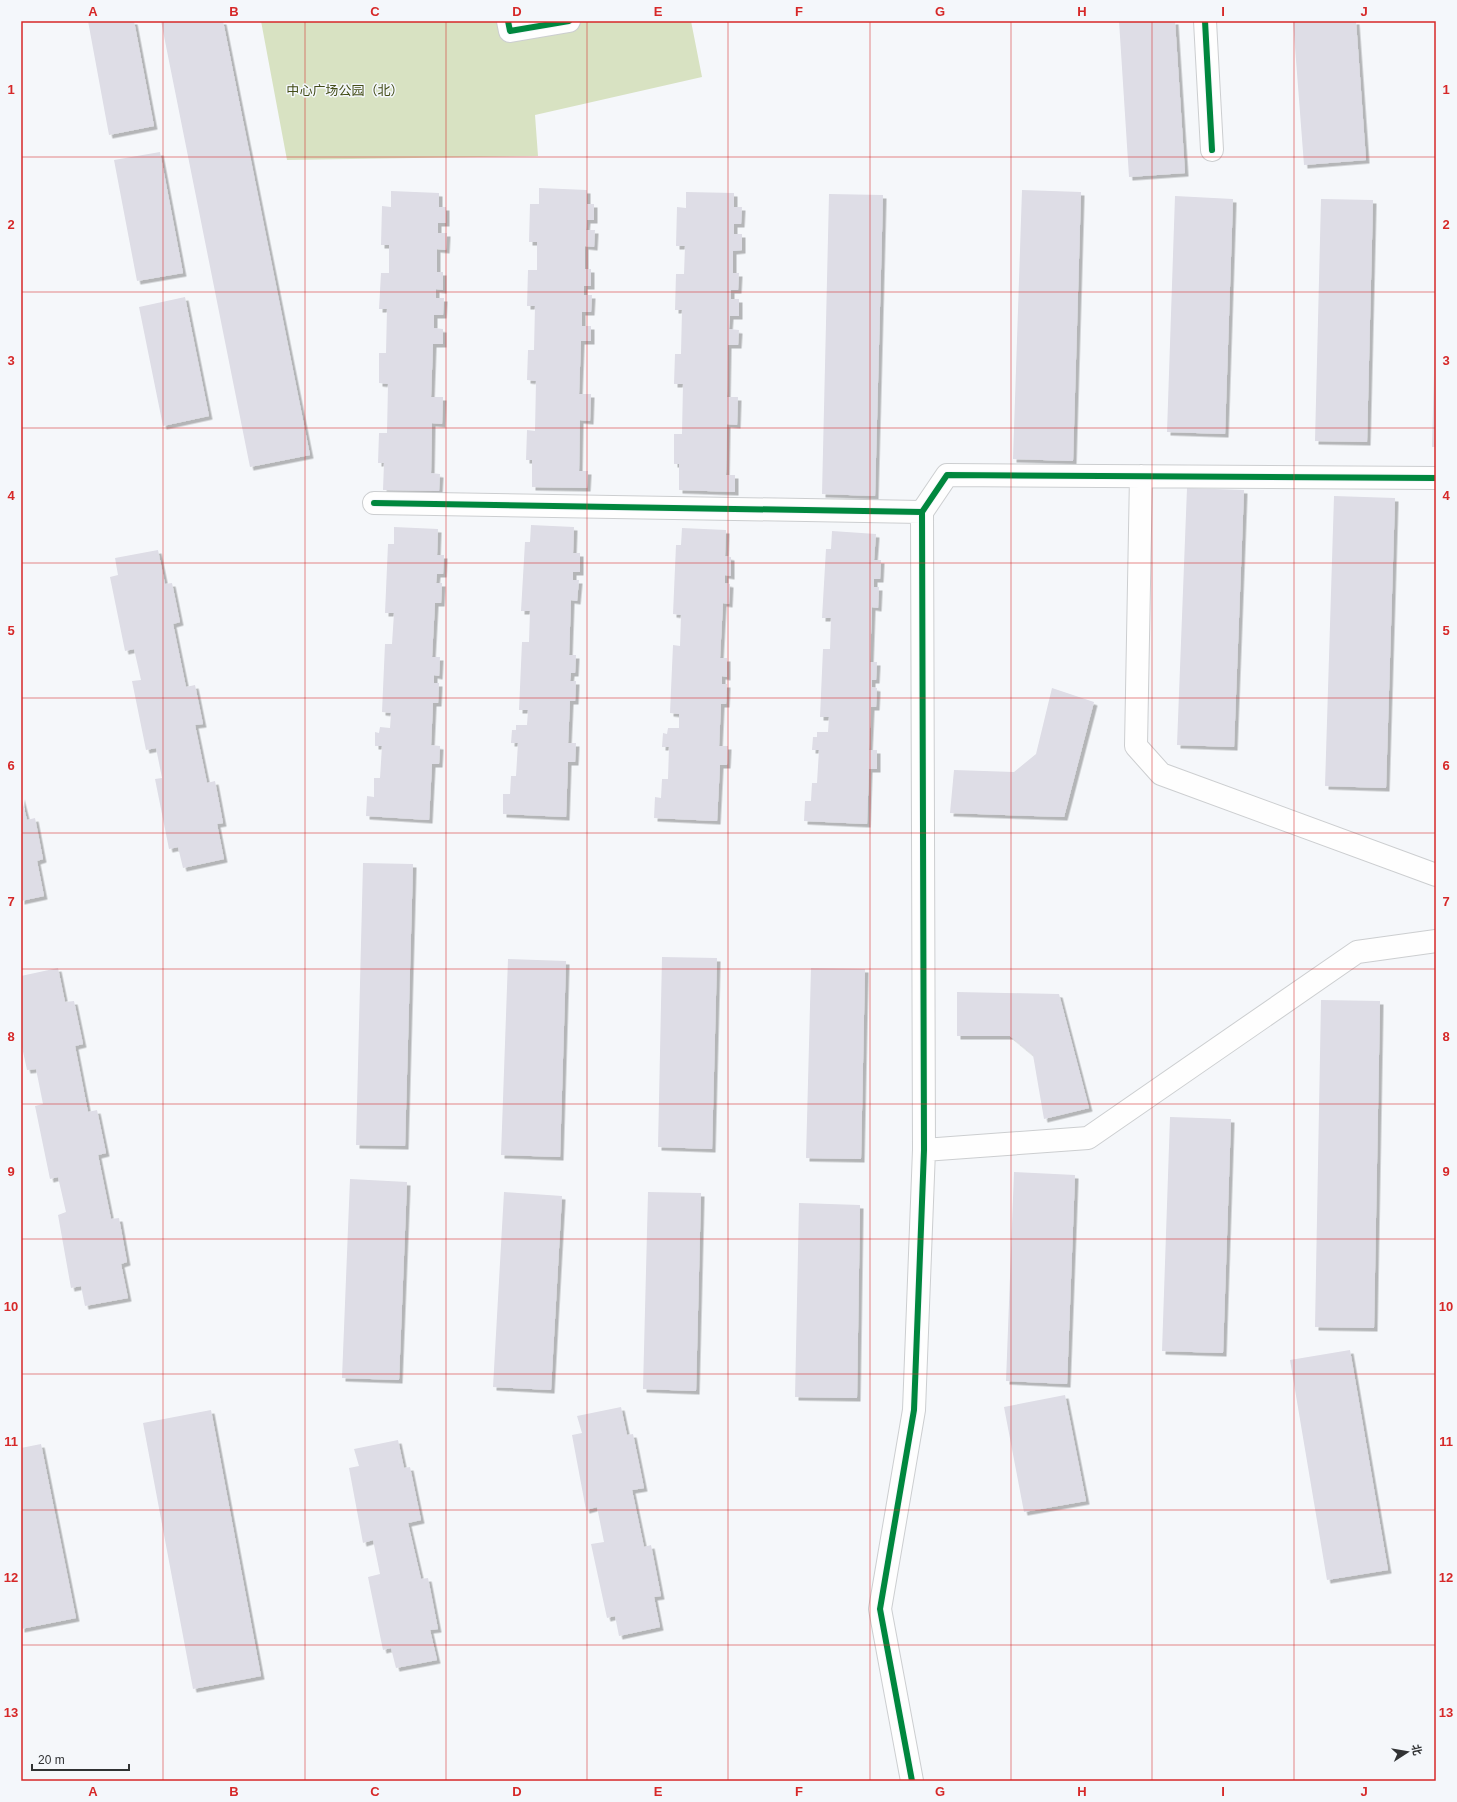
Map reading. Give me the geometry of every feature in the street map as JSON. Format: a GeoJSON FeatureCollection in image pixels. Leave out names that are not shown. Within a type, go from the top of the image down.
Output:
{"type":"FeatureCollection","features":[{"type":"Feature","properties":{"kind":"street"},"geometry":{"type":"LineString","coordinates":[[508,21],[510,31],[569,21]]}},
{"type":"Feature","properties":{"kind":"street"},"geometry":{"type":"LineString","coordinates":[[1205,21],[1212,150]]}},
{"type":"Feature","properties":{"kind":"street"},"geometry":{"type":"LineString","coordinates":[[912,1781],[880,1609],[914,1410],[924,1150],[922,512],[947,475],[1436,478]]}},
{"type":"Feature","properties":{"kind":"street"},"geometry":{"type":"LineString","coordinates":[[1141,476],[1136,746],[1161,774],[1436,875]]}},
{"type":"Feature","properties":{"kind":"street"},"geometry":{"type":"LineString","coordinates":[[374,503],[922,512]]}},
{"type":"Feature","properties":{"kind":"street"},"geometry":{"type":"LineString","coordinates":[[924,1150],[1088,1138],[1357,952],[1436,941]]}},
{"type":"Feature","properties":{"kind":"green space","name":"中心广场公园（北）"},"geometry":{"type":"Polygon","coordinates":[[[261,21],[691,21],[702,77],[535,115],[538,156],[287,160],[261,21]]]}},
{"type":"Feature","properties":{"kind":"building"},"geometry":{"type":"Polygon","coordinates":[[[88,21],[134,21],[154,126],[109,135],[88,21]]]}},
{"type":"Feature","properties":{"kind":"building"},"geometry":{"type":"Polygon","coordinates":[[[161,21],[223,21],[310,455],[250,467],[161,21]]]}},
{"type":"Feature","properties":{"kind":"building"},"geometry":{"type":"Polygon","coordinates":[[[1119,21],[1175,21],[1185,173],[1129,177],[1119,21]]]}},
{"type":"Feature","properties":{"kind":"building"},"geometry":{"type":"Polygon","coordinates":[[[1293,21],[1356,21],[1366,160],[1304,165],[1293,21]]]}},
{"type":"Feature","properties":{"kind":"building"},"geometry":{"type":"Polygon","coordinates":[[[160,152],[183,273],[137,281],[114,160],[160,152]]]}},
{"type":"Feature","properties":{"kind":"building"},"geometry":{"type":"Polygon","coordinates":[[[539,188],[587,190],[587,204],[594,204],[594,220],[587,220],[586,230],[595,230],[594,247],[585,246],[585,269],[591,269],[591,286],[584,286],[584,295],[592,295],[591,312],[582,312],[582,326],[591,326],[591,341],[581,341],[579,394],[591,394],[590,421],[580,420],[579,471],[588,471],[587,488],[532,487],[532,460],[526,460],[527,430],[535,431],[536,381],[527,380],[528,350],[534,350],[535,306],[527,306],[528,270],[537,270],[537,242],[529,242],[530,204],[539,204],[539,188]]]}},
{"type":"Feature","properties":{"kind":"building"},"geometry":{"type":"Polygon","coordinates":[[[1022,190],[1081,192],[1073,461],[1013,459],[1022,190]]]}},
{"type":"Feature","properties":{"kind":"building"},"geometry":{"type":"Polygon","coordinates":[[[391,191],[439,193],[439,207],[446,207],[446,223],[438,223],[438,233],[447,233],[446,250],[437,249],[437,272],[443,272],[443,290],[436,289],[436,298],[444,298],[443,315],[434,315],[434,328],[443,329],[443,344],[433,344],[431,397],[443,397],[442,424],[432,423],[431,473],[440,474],[439,491],[383,490],[384,463],[378,463],[379,433],[387,433],[388,384],[379,383],[379,353],[386,353],[387,309],[379,309],[381,273],[389,273],[389,245],[381,245],[382,206],[391,207],[391,191]]]}},
{"type":"Feature","properties":{"kind":"building"},"geometry":{"type":"Polygon","coordinates":[[[686,192],[734,193],[734,207],[742,207],[741,224],[734,224],[734,234],[742,234],[742,250],[733,251],[733,273],[739,273],[738,290],[731,290],[731,299],[739,299],[739,316],[730,316],[729,329],[739,330],[738,345],[728,345],[727,397],[738,397],[737,425],[727,424],[726,475],[735,475],[735,492],[679,490],[679,464],[674,464],[674,434],[682,434],[683,384],[674,384],[675,354],[681,354],[682,310],[675,310],[676,274],[684,274],[685,246],[676,246],[677,207],[686,208],[686,192]]]}},
{"type":"Feature","properties":{"kind":"building"},"geometry":{"type":"Polygon","coordinates":[[[829,194],[883,195],[875,496],[822,494],[829,194]]]}},
{"type":"Feature","properties":{"kind":"building"},"geometry":{"type":"Polygon","coordinates":[[[1175,196],[1233,199],[1225,434],[1167,432],[1175,196]]]}},
{"type":"Feature","properties":{"kind":"building"},"geometry":{"type":"Polygon","coordinates":[[[1321,199],[1373,200],[1367,442],[1315,441],[1321,199]]]}},
{"type":"Feature","properties":{"kind":"building"},"geometry":{"type":"Polygon","coordinates":[[[185,297],[209,416],[163,426],[139,307],[185,297]]]}},
{"type":"Feature","properties":{"kind":"building"},"geometry":{"type":"Polygon","coordinates":[[[1435,336],[1436,447],[1432,447],[1435,336]]]}},
{"type":"Feature","properties":{"kind":"building"},"geometry":{"type":"Polygon","coordinates":[[[1187,488],[1244,490],[1234,747],[1177,745],[1187,488]]]}},
{"type":"Feature","properties":{"kind":"building"},"geometry":{"type":"Polygon","coordinates":[[[1334,496],[1395,498],[1386,788],[1325,786],[1334,496]]]}},
{"type":"Feature","properties":{"kind":"building"},"geometry":{"type":"Polygon","coordinates":[[[531,525],[574,527],[573,553],[580,553],[580,572],[573,572],[573,580],[579,580],[577,601],[571,600],[569,655],[576,655],[575,673],[571,673],[570,681],[576,681],[575,701],[570,701],[568,743],[576,743],[575,762],[568,762],[566,817],[503,814],[503,794],[510,794],[511,776],[516,776],[518,743],[511,743],[512,730],[516,730],[516,725],[527,725],[528,710],[519,710],[522,642],[529,642],[530,611],[521,611],[525,542],[530,542],[531,525]]]}},
{"type":"Feature","properties":{"kind":"building"},"geometry":{"type":"Polygon","coordinates":[[[394,527],[438,529],[437,555],[444,555],[443,574],[437,574],[436,583],[442,583],[441,603],[435,603],[432,657],[440,657],[439,676],[434,675],[434,683],[439,683],[438,703],[433,703],[431,745],[440,746],[439,764],[432,764],[429,820],[366,816],[367,796],[374,797],[374,778],[380,778],[382,746],[375,746],[375,732],[379,733],[380,727],[390,728],[391,713],[382,712],[385,644],[392,644],[394,613],[385,613],[388,544],[394,544],[394,527]]]}},
{"type":"Feature","properties":{"kind":"building"},"geometry":{"type":"Polygon","coordinates":[[[682,528],[726,530],[725,556],[731,557],[731,576],[725,575],[725,583],[730,584],[729,604],[723,603],[720,658],[727,658],[727,677],[722,676],[722,684],[727,684],[726,704],[721,704],[719,746],[728,746],[727,765],[720,765],[717,821],[654,818],[655,797],[661,798],[662,779],[668,779],[669,747],[662,747],[663,733],[667,734],[668,728],[679,728],[679,714],[670,713],[673,645],[680,646],[681,615],[673,614],[676,545],[681,545],[682,528]]]}},
{"type":"Feature","properties":{"kind":"building"},"geometry":{"type":"Polygon","coordinates":[[[832,531],[876,534],[874,560],[881,560],[880,579],[874,579],[874,587],[879,587],[878,608],[872,607],[870,662],[877,662],[876,680],[872,680],[872,687],[877,688],[876,707],[871,707],[869,750],[877,750],[877,769],[869,769],[867,824],[804,821],[805,801],[811,801],[812,783],[817,783],[819,750],[812,750],[813,737],[817,737],[817,732],[828,732],[829,717],[820,717],[823,649],[830,649],[831,618],[822,618],[826,549],[831,549],[832,531]]]}},
{"type":"Feature","properties":{"kind":"building"},"geometry":{"type":"Polygon","coordinates":[[[158,550],[165,584],[172,583],[180,622],[173,624],[186,687],[195,685],[203,724],[195,725],[207,783],[215,781],[223,823],[217,824],[224,859],[183,868],[178,847],[169,849],[155,779],[162,778],[156,748],[146,750],[132,681],[141,680],[134,649],[125,651],[110,577],[118,575],[115,558],[158,550]]]}},
{"type":"Feature","properties":{"kind":"building"},"geometry":{"type":"Polygon","coordinates":[[[1052,688],[1094,702],[1064,817],[950,813],[954,770],[1014,772],[1036,754],[1052,688]]]}},
{"type":"Feature","properties":{"kind":"building"},"geometry":{"type":"Polygon","coordinates":[[[21,796],[27,820],[35,818],[43,859],[37,861],[44,896],[21,901],[21,796]]]}},
{"type":"Feature","properties":{"kind":"building"},"geometry":{"type":"Polygon","coordinates":[[[363,863],[413,864],[405,1146],[356,1145],[363,863]]]}},
{"type":"Feature","properties":{"kind":"building"},"geometry":{"type":"Polygon","coordinates":[[[662,957],[717,958],[712,1149],[658,1147],[662,957]]]}},
{"type":"Feature","properties":{"kind":"building"},"geometry":{"type":"Polygon","coordinates":[[[508,959],[566,961],[560,1157],[501,1155],[508,959]]]}},
{"type":"Feature","properties":{"kind":"building"},"geometry":{"type":"Polygon","coordinates":[[[58,968],[65,1002],[74,1001],[83,1044],[75,1046],[88,1112],[97,1110],[106,1153],[98,1155],[111,1219],[119,1218],[127,1262],[121,1264],[128,1298],[85,1306],[81,1286],[71,1288],[58,1215],[66,1212],[58,1177],[50,1179],[35,1106],[43,1104],[36,1069],[27,1070],[21,1042],[21,976],[58,968]]]}},
{"type":"Feature","properties":{"kind":"building"},"geometry":{"type":"Polygon","coordinates":[[[811,968],[865,969],[861,1159],[806,1158],[811,968]]]}},
{"type":"Feature","properties":{"kind":"building"},"geometry":{"type":"Polygon","coordinates":[[[957,992],[1059,994],[1089,1108],[1044,1119],[1033,1055],[1010,1036],[957,1036],[957,992]]]}},
{"type":"Feature","properties":{"kind":"building"},"geometry":{"type":"Polygon","coordinates":[[[1321,1000],[1380,1001],[1374,1328],[1315,1327],[1321,1000]]]}},
{"type":"Feature","properties":{"kind":"building"},"geometry":{"type":"Polygon","coordinates":[[[1170,1117],[1231,1119],[1223,1353],[1162,1351],[1170,1117]]]}},
{"type":"Feature","properties":{"kind":"building"},"geometry":{"type":"Polygon","coordinates":[[[1014,1172],[1075,1175],[1067,1384],[1006,1381],[1014,1172]]]}},
{"type":"Feature","properties":{"kind":"building"},"geometry":{"type":"Polygon","coordinates":[[[350,1179],[407,1182],[399,1380],[342,1378],[350,1179]]]}},
{"type":"Feature","properties":{"kind":"building"},"geometry":{"type":"Polygon","coordinates":[[[504,1192],[562,1196],[551,1390],[493,1387],[504,1192]]]}},
{"type":"Feature","properties":{"kind":"building"},"geometry":{"type":"Polygon","coordinates":[[[648,1192],[701,1193],[696,1391],[643,1389],[648,1192]]]}},
{"type":"Feature","properties":{"kind":"building"},"geometry":{"type":"Polygon","coordinates":[[[799,1203],[860,1205],[857,1398],[795,1397],[799,1203]]]}},
{"type":"Feature","properties":{"kind":"building"},"geometry":{"type":"Polygon","coordinates":[[[1350,1350],[1388,1570],[1327,1580],[1290,1360],[1350,1350]]]}},
{"type":"Feature","properties":{"kind":"building"},"geometry":{"type":"Polygon","coordinates":[[[1065,1395],[1086,1501],[1024,1512],[1004,1407],[1065,1395]]]}},
{"type":"Feature","properties":{"kind":"building"},"geometry":{"type":"Polygon","coordinates":[[[621,1407],[627,1435],[633,1434],[644,1488],[632,1490],[644,1547],[651,1545],[661,1596],[654,1597],[660,1627],[619,1636],[615,1616],[607,1618],[591,1544],[604,1542],[597,1507],[586,1510],[572,1435],[582,1433],[577,1416],[621,1407]]]}},
{"type":"Feature","properties":{"kind":"building"},"geometry":{"type":"Polygon","coordinates":[[[211,1410],[261,1676],[193,1689],[143,1423],[211,1410]]]}},
{"type":"Feature","properties":{"kind":"building"},"geometry":{"type":"Polygon","coordinates":[[[398,1440],[404,1468],[410,1467],[421,1520],[408,1523],[421,1579],[428,1578],[438,1629],[430,1630],[437,1660],[396,1668],[391,1648],[383,1650],[368,1577],[380,1574],[373,1540],[363,1543],[349,1468],[359,1466],[354,1449],[398,1440]]]}},
{"type":"Feature","properties":{"kind":"building"},"geometry":{"type":"Polygon","coordinates":[[[41,1444],[76,1618],[21,1629],[21,1448],[41,1444]]]}},
{"type":"Feature","properties":{"kind":"cycle path"},"geometry":{"type":"LineString","coordinates":[[508,21],[510,31],[569,21]]}},
{"type":"Feature","properties":{"kind":"cycle path"},"geometry":{"type":"LineString","coordinates":[[1205,21],[1212,150]]}},
{"type":"Feature","properties":{"kind":"cycle path"},"geometry":{"type":"LineString","coordinates":[[374,503],[922,512],[947,475],[1436,478]]}},
{"type":"Feature","properties":{"kind":"cycle path"},"geometry":{"type":"LineString","coordinates":[[912,1781],[880,1609],[914,1410],[924,1150],[922,512]]}}]}
